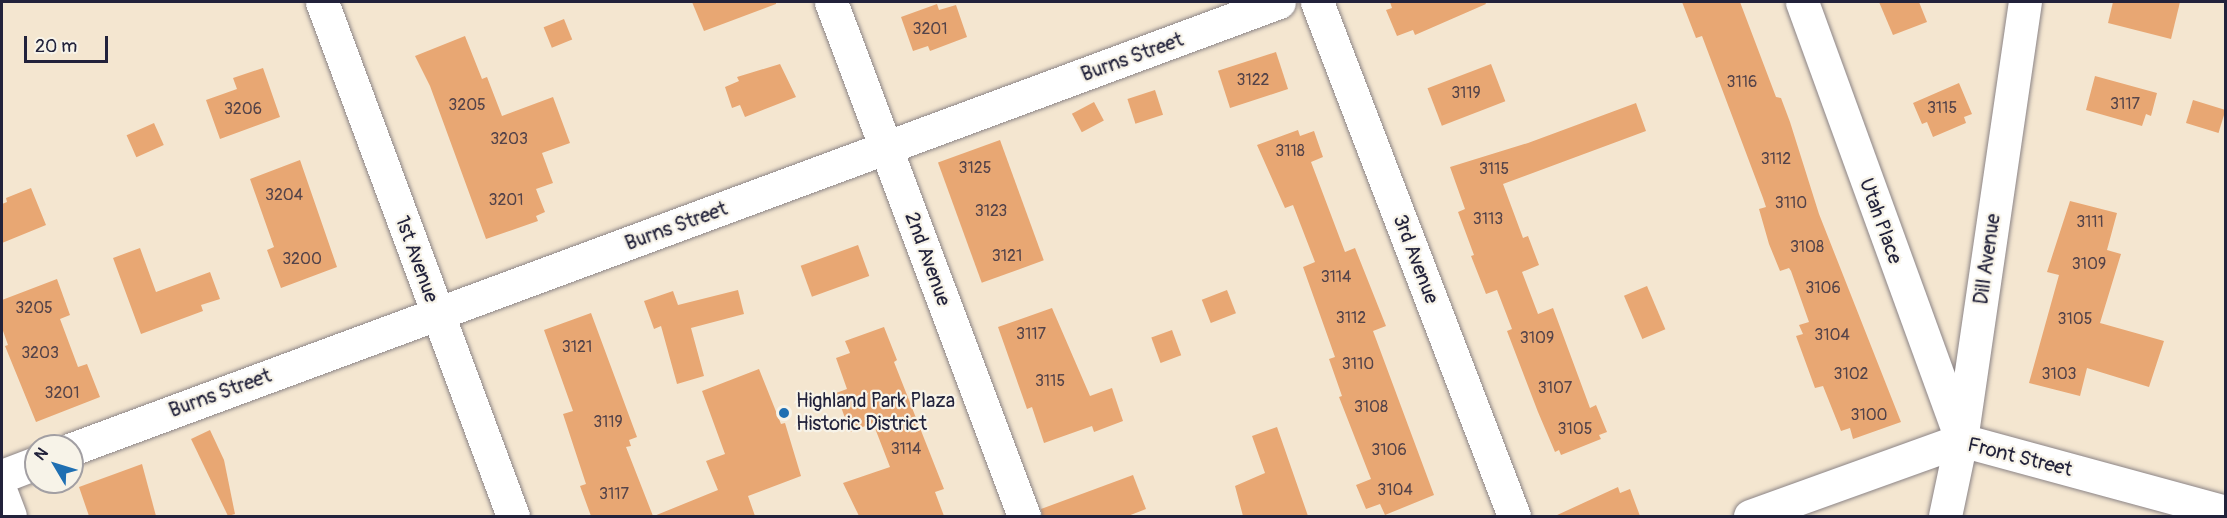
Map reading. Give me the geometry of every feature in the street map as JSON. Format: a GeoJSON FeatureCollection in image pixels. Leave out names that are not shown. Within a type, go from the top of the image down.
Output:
{"type":"FeatureCollection","features":[{"type":"Feature","properties":{"kind":"street","name":"1st Avenue"},"geometry":{"type":"LineString","coordinates":[[322,2],[513,516]]}},
{"type":"Feature","properties":{"kind":"street","name":"2nd Avenue"},"geometry":{"type":"LineString","coordinates":[[831,2],[1024,516]]}},
{"type":"Feature","properties":{"kind":"street","name":"Burns Street"},"geometry":{"type":"LineString","coordinates":[[84,445],[1279,2]]}},
{"type":"Feature","properties":{"kind":"street","name":"3rd Avenue"},"geometry":{"type":"LineString","coordinates":[[1317,2],[1514,516]]}},
{"type":"Feature","properties":{"kind":"street","name":"Utah Place"},"geometry":{"type":"LineString","coordinates":[[1802,2],[1961,440]]}},
{"type":"Feature","properties":{"kind":"street","name":"Dill Avenue"},"geometry":{"type":"LineString","coordinates":[[1945,516],[1961,440],[2025,2]]}},
{"type":"Feature","properties":{"kind":"street","name":"Front Street"},"geometry":{"type":"LineString","coordinates":[[1750,516],[1961,440],[2226,512]]}},
{"type":"Feature","properties":{"kind":"street"},"geometry":{"type":"LineString","coordinates":[[2,476],[24,468]]}},
{"type":"Feature","properties":{"kind":"street"},"geometry":{"type":"LineString","coordinates":[[2,495],[9,516]]}},
{"type":"Feature","properties":{"kind":"building"},"geometry":{"type":"Polygon","coordinates":[[[692,2],[776,2],[776,4],[704,31],[692,2]]]}},
{"type":"Feature","properties":{"kind":"building"},"geometry":{"type":"Polygon","coordinates":[[[1390,2],[1485,2],[1486,4],[1415,35],[1413,30],[1397,36],[1386,10],[1392,8],[1390,2]]]}},
{"type":"Feature","properties":{"kind":"building"},"geometry":{"type":"Polygon","coordinates":[[[1682,2],[1740,2],[1776,97],[1781,98],[1819,214],[1901,422],[1853,439],[1850,428],[1841,431],[1823,386],[1815,388],[1796,336],[1803,334],[1799,325],[1809,322],[1791,271],[1789,268],[1780,271],[1769,244],[1759,209],[1766,207],[1763,198],[1702,36],[1696,38],[1682,2]]]}},
{"type":"Feature","properties":{"kind":"building"},"geometry":{"type":"Polygon","coordinates":[[[1879,2],[1919,2],[1927,22],[1893,35],[1879,2]]]}},
{"type":"Feature","properties":{"kind":"building"},"geometry":{"type":"Polygon","coordinates":[[[2113,2],[2180,2],[2171,39],[2108,23],[2113,2]]]}},
{"type":"Feature","properties":{"kind":"building"},"geometry":{"type":"Polygon","coordinates":[[[937,4],[939,10],[956,5],[967,37],[930,51],[928,46],[913,51],[901,17],[937,4]]]}},
{"type":"Feature","properties":{"kind":"building"},"geometry":{"type":"Polygon","coordinates":[[[564,19],[572,39],[552,48],[544,27],[564,19]]]}},
{"type":"Feature","properties":{"kind":"building"},"geometry":{"type":"Polygon","coordinates":[[[465,36],[482,79],[487,77],[502,116],[553,97],[570,143],[542,153],[553,183],[536,189],[545,212],[536,216],[538,221],[486,239],[430,86],[415,56],[465,36]]]}},
{"type":"Feature","properties":{"kind":"building"},"geometry":{"type":"Polygon","coordinates":[[[1276,52],[1288,89],[1230,108],[1218,71],[1276,52]]]}},
{"type":"Feature","properties":{"kind":"building"},"geometry":{"type":"Polygon","coordinates":[[[780,64],[796,97],[745,117],[740,105],[732,108],[725,87],[739,81],[737,77],[780,64]]]}},
{"type":"Feature","properties":{"kind":"building"},"geometry":{"type":"Polygon","coordinates":[[[1491,64],[1505,101],[1442,126],[1428,88],[1491,64]]]}},
{"type":"Feature","properties":{"kind":"building"},"geometry":{"type":"Polygon","coordinates":[[[263,68],[280,117],[220,139],[206,100],[237,89],[233,78],[263,68]]]}},
{"type":"Feature","properties":{"kind":"building"},"geometry":{"type":"Polygon","coordinates":[[[2095,76],[2157,93],[2151,116],[2146,114],[2142,126],[2086,110],[2095,76]]]}},
{"type":"Feature","properties":{"kind":"building"},"geometry":{"type":"Polygon","coordinates":[[[1959,83],[1972,114],[1964,117],[1966,123],[1933,137],[1927,122],[1922,124],[1913,103],[1959,83]]]}},
{"type":"Feature","properties":{"kind":"building"},"geometry":{"type":"Polygon","coordinates":[[[1155,90],[1163,115],[1135,124],[1127,99],[1155,90]]]}},
{"type":"Feature","properties":{"kind":"building"},"geometry":{"type":"Polygon","coordinates":[[[2193,100],[2226,110],[2218,133],[2186,123],[2193,100]]]}},
{"type":"Feature","properties":{"kind":"building"},"geometry":{"type":"Polygon","coordinates":[[[1094,102],[1104,121],[1082,132],[1072,114],[1094,102]]]}},
{"type":"Feature","properties":{"kind":"building"},"geometry":{"type":"Polygon","coordinates":[[[1636,103],[1646,131],[1503,184],[1523,238],[1528,236],[1539,265],[1522,272],[1538,314],[1553,308],[1590,408],[1596,405],[1607,432],[1599,435],[1601,439],[1561,455],[1559,450],[1555,452],[1538,412],[1507,331],[1512,329],[1497,290],[1486,294],[1471,256],[1474,255],[1458,212],[1465,209],[1450,167],[1528,143],[1636,103]]]}},
{"type":"Feature","properties":{"kind":"building"},"geometry":{"type":"Polygon","coordinates":[[[154,123],[164,145],[136,157],[127,135],[154,123]]]}},
{"type":"Feature","properties":{"kind":"building"},"geometry":{"type":"Polygon","coordinates":[[[1298,130],[1300,136],[1314,131],[1323,157],[1311,162],[1345,252],[1355,248],[1386,326],[1373,331],[1434,495],[1385,515],[1380,504],[1366,509],[1356,485],[1371,479],[1339,397],[1342,396],[1329,359],[1335,357],[1303,267],[1315,262],[1293,205],[1285,208],[1257,145],[1298,130]]]}},
{"type":"Feature","properties":{"kind":"building"},"geometry":{"type":"Polygon","coordinates":[[[1000,140],[1044,260],[982,283],[938,163],[1000,140]]]}},
{"type":"Feature","properties":{"kind":"building"},"geometry":{"type":"Polygon","coordinates":[[[300,160],[337,267],[281,288],[267,250],[274,247],[250,179],[300,160]]]}},
{"type":"Feature","properties":{"kind":"building"},"geometry":{"type":"Polygon","coordinates":[[[31,188],[46,225],[2,243],[2,204],[7,202],[6,198],[31,188]]]}},
{"type":"Feature","properties":{"kind":"building"},"geometry":{"type":"Polygon","coordinates":[[[2070,201],[2117,213],[2107,250],[2121,254],[2100,323],[2164,341],[2149,387],[2087,368],[2080,396],[2029,383],[2059,275],[2047,272],[2070,201]]]}},
{"type":"Feature","properties":{"kind":"building"},"geometry":{"type":"Polygon","coordinates":[[[858,245],[869,276],[812,297],[801,266],[858,245]]]}},
{"type":"Feature","properties":{"kind":"building"},"geometry":{"type":"Polygon","coordinates":[[[140,248],[156,292],[210,272],[220,299],[201,305],[203,311],[141,334],[113,258],[140,248]]]}},
{"type":"Feature","properties":{"kind":"building"},"geometry":{"type":"Polygon","coordinates":[[[57,279],[70,315],[60,319],[78,367],[87,364],[100,397],[36,422],[5,346],[8,345],[2,328],[2,300],[57,279]]]}},
{"type":"Feature","properties":{"kind":"building"},"geometry":{"type":"Polygon","coordinates":[[[1647,286],[1665,329],[1642,339],[1624,296],[1647,286]]]}},
{"type":"Feature","properties":{"kind":"building"},"geometry":{"type":"Polygon","coordinates":[[[738,290],[744,314],[691,328],[704,376],[677,384],[661,326],[654,329],[644,301],[673,291],[678,305],[738,290]]]}},
{"type":"Feature","properties":{"kind":"building"},"geometry":{"type":"Polygon","coordinates":[[[1227,290],[1236,313],[1211,323],[1202,300],[1227,290]]]}},
{"type":"Feature","properties":{"kind":"building"},"geometry":{"type":"Polygon","coordinates":[[[1052,308],[1090,396],[1112,388],[1123,421],[1094,432],[1092,426],[1044,443],[1032,407],[1027,409],[998,327],[1052,308]]]}},
{"type":"Feature","properties":{"kind":"building"},"geometry":{"type":"Polygon","coordinates":[[[591,313],[637,437],[629,440],[631,446],[626,447],[653,516],[591,516],[580,486],[586,484],[563,414],[573,411],[544,330],[591,313]]]}},
{"type":"Feature","properties":{"kind":"building"},"geometry":{"type":"Polygon","coordinates":[[[884,327],[897,360],[894,362],[944,489],[935,492],[944,516],[859,516],[843,483],[890,467],[873,423],[850,432],[836,393],[847,389],[836,358],[850,353],[845,341],[884,327]]]}},
{"type":"Feature","properties":{"kind":"building"},"geometry":{"type":"Polygon","coordinates":[[[1172,330],[1181,355],[1161,363],[1151,338],[1172,330]]]}},
{"type":"Feature","properties":{"kind":"building"},"geometry":{"type":"Polygon","coordinates":[[[759,369],[781,424],[785,423],[801,476],[748,496],[755,516],[654,516],[718,490],[706,461],[725,454],[702,391],[759,369]]]}},
{"type":"Feature","properties":{"kind":"building"},"geometry":{"type":"Polygon","coordinates":[[[1277,427],[1308,516],[1243,516],[1235,486],[1265,473],[1252,436],[1277,427]]]}},
{"type":"Feature","properties":{"kind":"building"},"geometry":{"type":"Polygon","coordinates":[[[210,430],[224,460],[235,514],[228,516],[191,439],[210,430]]]}},
{"type":"Feature","properties":{"kind":"building"},"geometry":{"type":"Polygon","coordinates":[[[142,464],[156,516],[89,516],[81,494],[84,494],[84,485],[142,464]]]}},
{"type":"Feature","properties":{"kind":"building"},"geometry":{"type":"Polygon","coordinates":[[[1133,475],[1146,509],[1128,516],[1042,516],[1041,509],[1133,475]]]}},
{"type":"Feature","properties":{"kind":"building"},"geometry":{"type":"Polygon","coordinates":[[[1618,487],[1620,493],[1630,489],[1640,516],[1555,516],[1618,487]]]}},
{"type":"Feature","properties":{"kind":"place","name":"Highland Park Plaza Historic District"},"geometry":{"type":"Point","coordinates":[784,413]}}]}
